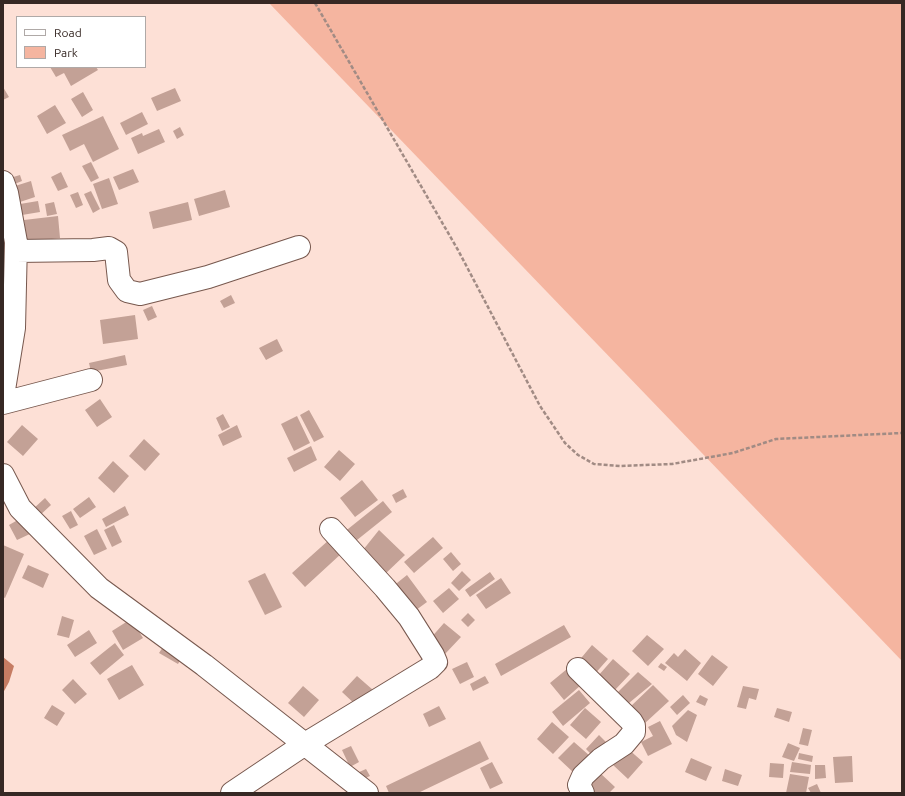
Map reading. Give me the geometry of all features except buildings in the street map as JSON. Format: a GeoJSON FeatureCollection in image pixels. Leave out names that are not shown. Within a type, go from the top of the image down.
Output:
{"type":"FeatureCollection","features":[{"type":"Feature","properties":{"kind":"street"},"geometry":{"type":"LineString","coordinates":[[3,182],[7,193],[16,242],[9,313],[14,328],[3,396]]}},
{"type":"Feature","properties":{"kind":"street"},"geometry":{"type":"LineString","coordinates":[[16,251],[93,250],[109,248],[116,252],[119,280],[127,291],[140,294],[208,277],[299,247]]}},
{"type":"Feature","properties":{"kind":"street"},"geometry":{"type":"LineString","coordinates":[[3,402],[91,380]]}},
{"type":"Feature","properties":{"kind":"street"},"geometry":{"type":"LineString","coordinates":[[3,475],[20,508],[99,588],[204,665],[367,793]]}},
{"type":"Feature","properties":{"kind":"street"},"geometry":{"type":"LineString","coordinates":[[232,793],[305,744],[430,668],[436,662],[434,654],[409,617],[385,588],[331,529]]}},
{"type":"Feature","properties":{"kind":"street"},"geometry":{"type":"LineString","coordinates":[[578,669],[631,721],[634,726],[634,732],[624,744],[601,759],[583,776],[579,785],[583,793]]}},
{"type":"Feature","properties":{"kind":"path"},"geometry":{"type":"LineString","coordinates":[[315,3],[458,250],[540,406],[565,443],[578,456],[594,464],[620,466],[672,464],[733,454],[776,439],[902,432]]}},
{"type":"Feature","properties":{"kind":"green space"},"geometry":{"type":"Polygon","coordinates":[[[269,3],[902,3],[902,661],[269,3]]]}},
{"type":"Feature","properties":{"kind":"shaded area"},"geometry":{"type":"Polygon","coordinates":[[[3,657],[14,666],[9,682],[3,693],[3,657]]]}}]}
